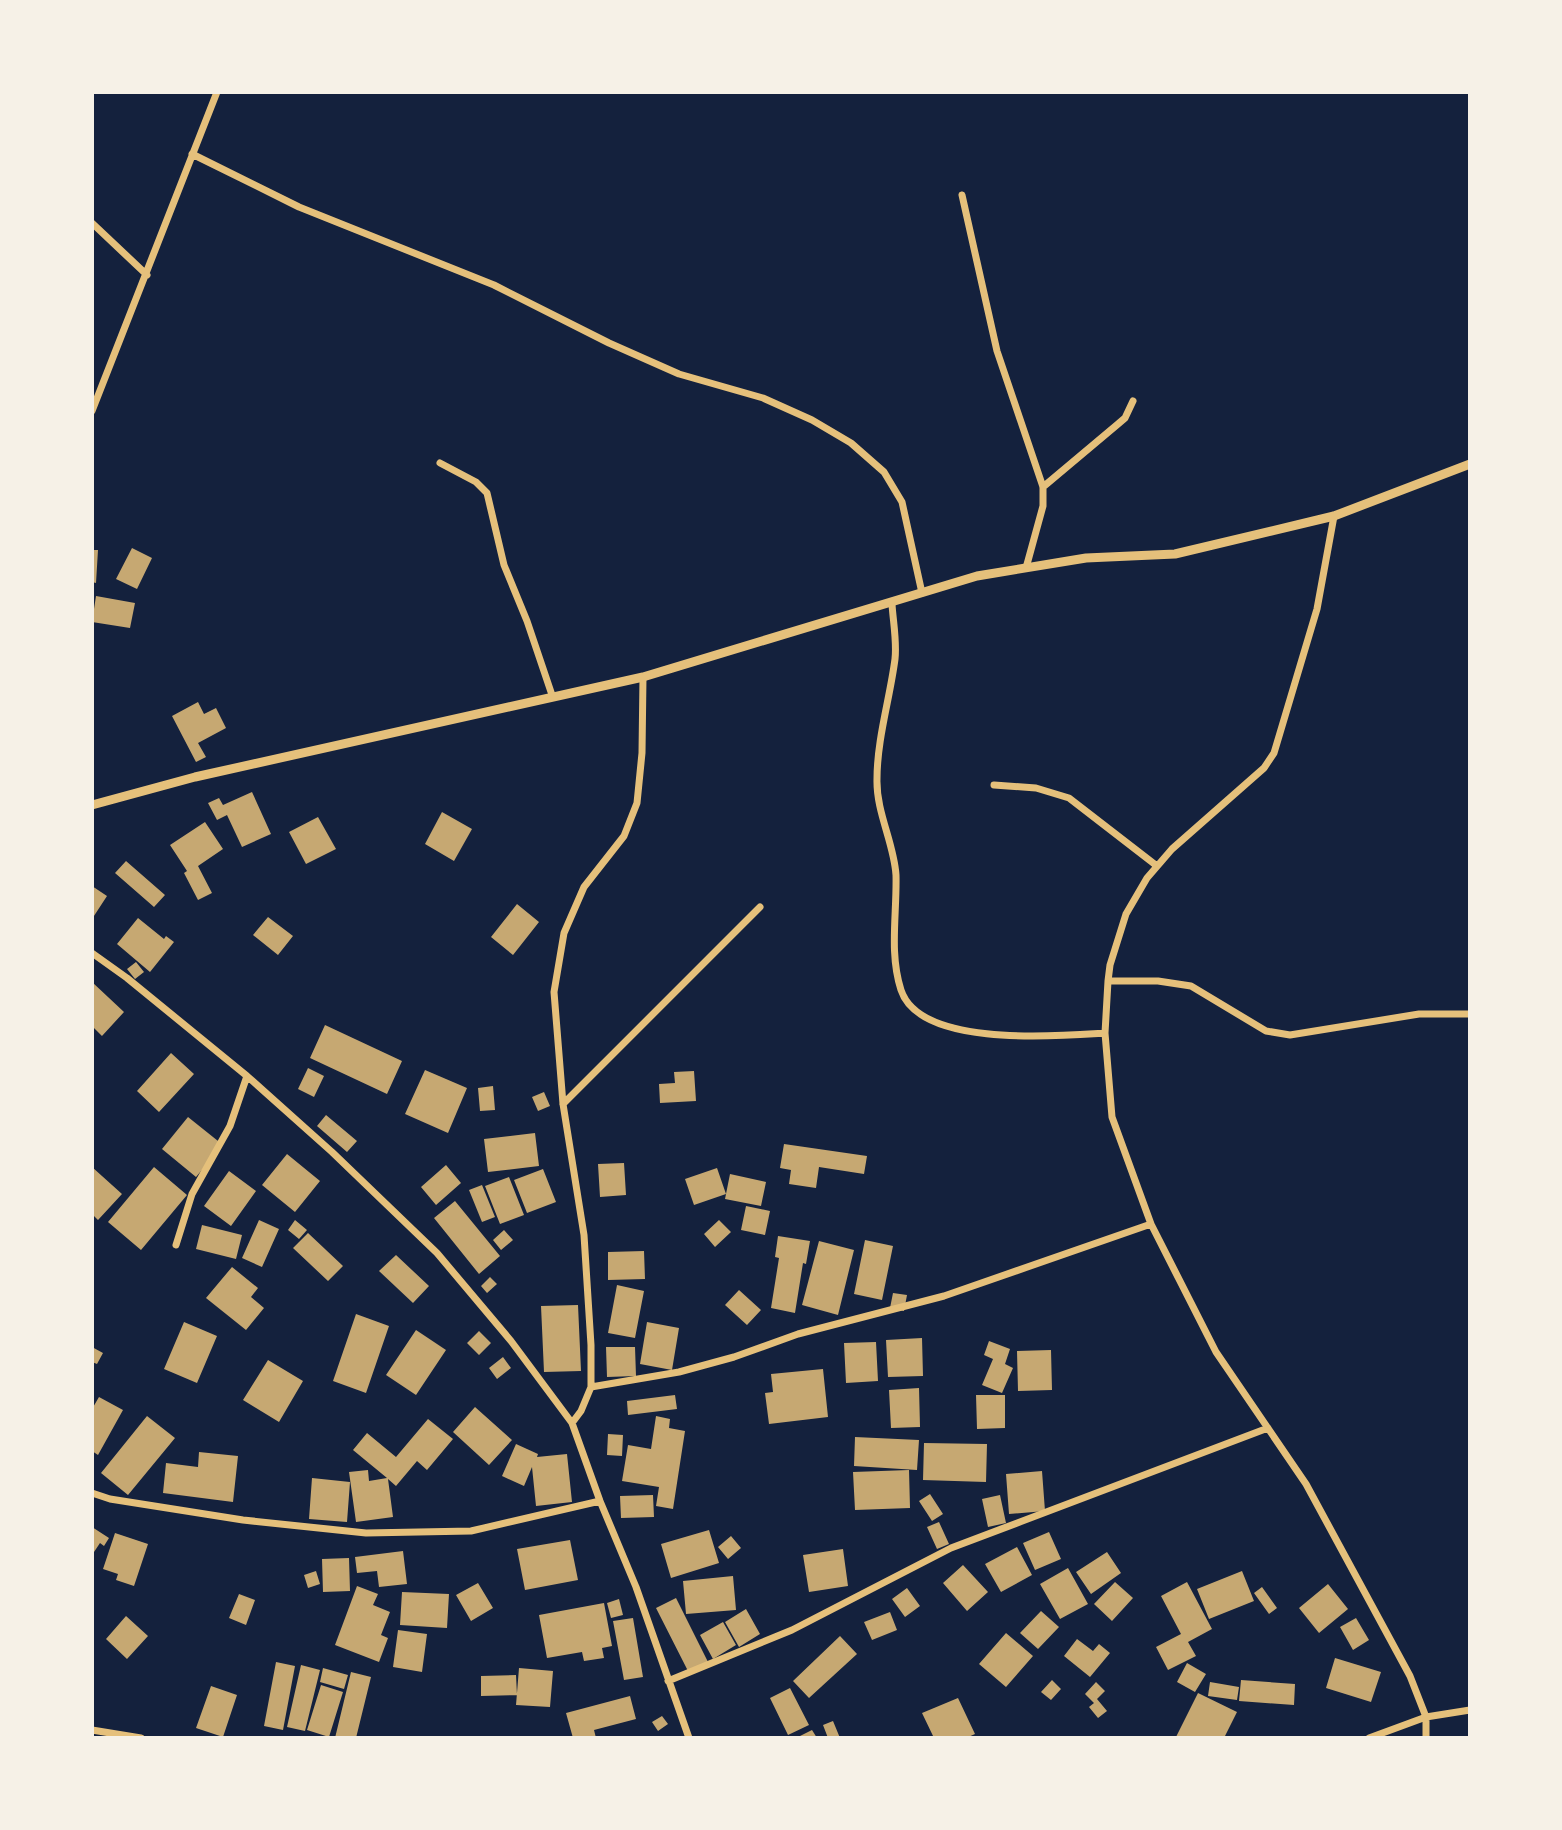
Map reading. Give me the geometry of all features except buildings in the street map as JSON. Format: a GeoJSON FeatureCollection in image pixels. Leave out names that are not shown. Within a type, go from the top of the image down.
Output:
{"type":"FeatureCollection","features":[{"type":"Feature","properties":{"kind":"street"},"geometry":{"type":"LineString","coordinates":[[92,411],[217,92]]}},
{"type":"Feature","properties":{"kind":"street"},"geometry":{"type":"LineString","coordinates":[[192,154],[299,207],[494,285],[609,343],[679,374],[763,398],[812,420],[851,443],[884,472],[902,502],[922,593]]}},
{"type":"Feature","properties":{"kind":"street"},"geometry":{"type":"LineString","coordinates":[[962,195],[997,351],[1043,487],[1043,506],[1026,568]]}},
{"type":"Feature","properties":{"kind":"street"},"geometry":{"type":"LineString","coordinates":[[92,223],[147,275]]}},
{"type":"Feature","properties":{"kind":"street"},"geometry":{"type":"LineString","coordinates":[[1043,487],[1125,418],[1133,401]]}},
{"type":"Feature","properties":{"kind":"street"},"geometry":{"type":"LineString","coordinates":[[440,463],[476,482],[487,493],[504,565],[552,695]]}},
{"type":"Feature","properties":{"kind":"street"},"geometry":{"type":"LineString","coordinates":[[92,805],[195,777],[643,677],[977,576],[1086,558],[1175,554],[1334,516],[1470,464]]}},
{"type":"Feature","properties":{"kind":"street"},"geometry":{"type":"LineString","coordinates":[[1334,516],[1317,609],[1274,753],[1264,768],[1172,849],[1147,878],[1126,914],[1110,965],[1105,1033],[1112,1117],[1151,1224],[1216,1352],[1306,1484],[1410,1676],[1426,1717],[1426,1738]]}},
{"type":"Feature","properties":{"kind":"street"},"geometry":{"type":"LineString","coordinates":[[892,604],[895,655],[877,780],[879,805],[896,872],[894,963],[902,995],[921,1015],[949,1027],[1030,1038],[1105,1033]]}},
{"type":"Feature","properties":{"kind":"street"},"geometry":{"type":"LineString","coordinates":[[572,1423],[591,1387],[591,1345],[584,1235],[563,1104],[554,992],[564,933],[584,887],[624,836],[637,803],[642,753],[643,677]]}},
{"type":"Feature","properties":{"kind":"street"},"geometry":{"type":"LineString","coordinates":[[994,785],[1036,788],[1069,798],[1157,866]]}},
{"type":"Feature","properties":{"kind":"street"},"geometry":{"type":"LineString","coordinates":[[563,1104],[760,907]]}},
{"type":"Feature","properties":{"kind":"street"},"geometry":{"type":"LineString","coordinates":[[92,953],[247,1076],[332,1152],[437,1253],[511,1341],[572,1423],[636,1587],[689,1738]]}},
{"type":"Feature","properties":{"kind":"street"},"geometry":{"type":"LineString","coordinates":[[1108,981],[1158,981],[1191,986],[1266,1031],[1290,1035],[1419,1014],[1470,1014]]}},
{"type":"Feature","properties":{"kind":"street"},"geometry":{"type":"LineString","coordinates":[[176,1245],[192,1194],[230,1126],[247,1076]]}},
{"type":"Feature","properties":{"kind":"street"},"geometry":{"type":"LineString","coordinates":[[591,1387],[679,1372],[734,1357],[798,1334],[944,1296],[1151,1224]]}},
{"type":"Feature","properties":{"kind":"street"},"geometry":{"type":"LineString","coordinates":[[668,1681],[792,1630],[951,1548],[1268,1428]]}},
{"type":"Feature","properties":{"kind":"street"},"geometry":{"type":"LineString","coordinates":[[92,1493],[110,1499],[243,1520],[366,1533],[471,1531],[600,1501]]}},
{"type":"Feature","properties":{"kind":"street"},"geometry":{"type":"LineString","coordinates":[[1369,1738],[1426,1717],[1470,1710]]}},
{"type":"Feature","properties":{"kind":"street"},"geometry":{"type":"LineString","coordinates":[[92,1730],[141,1738]]}}]}
